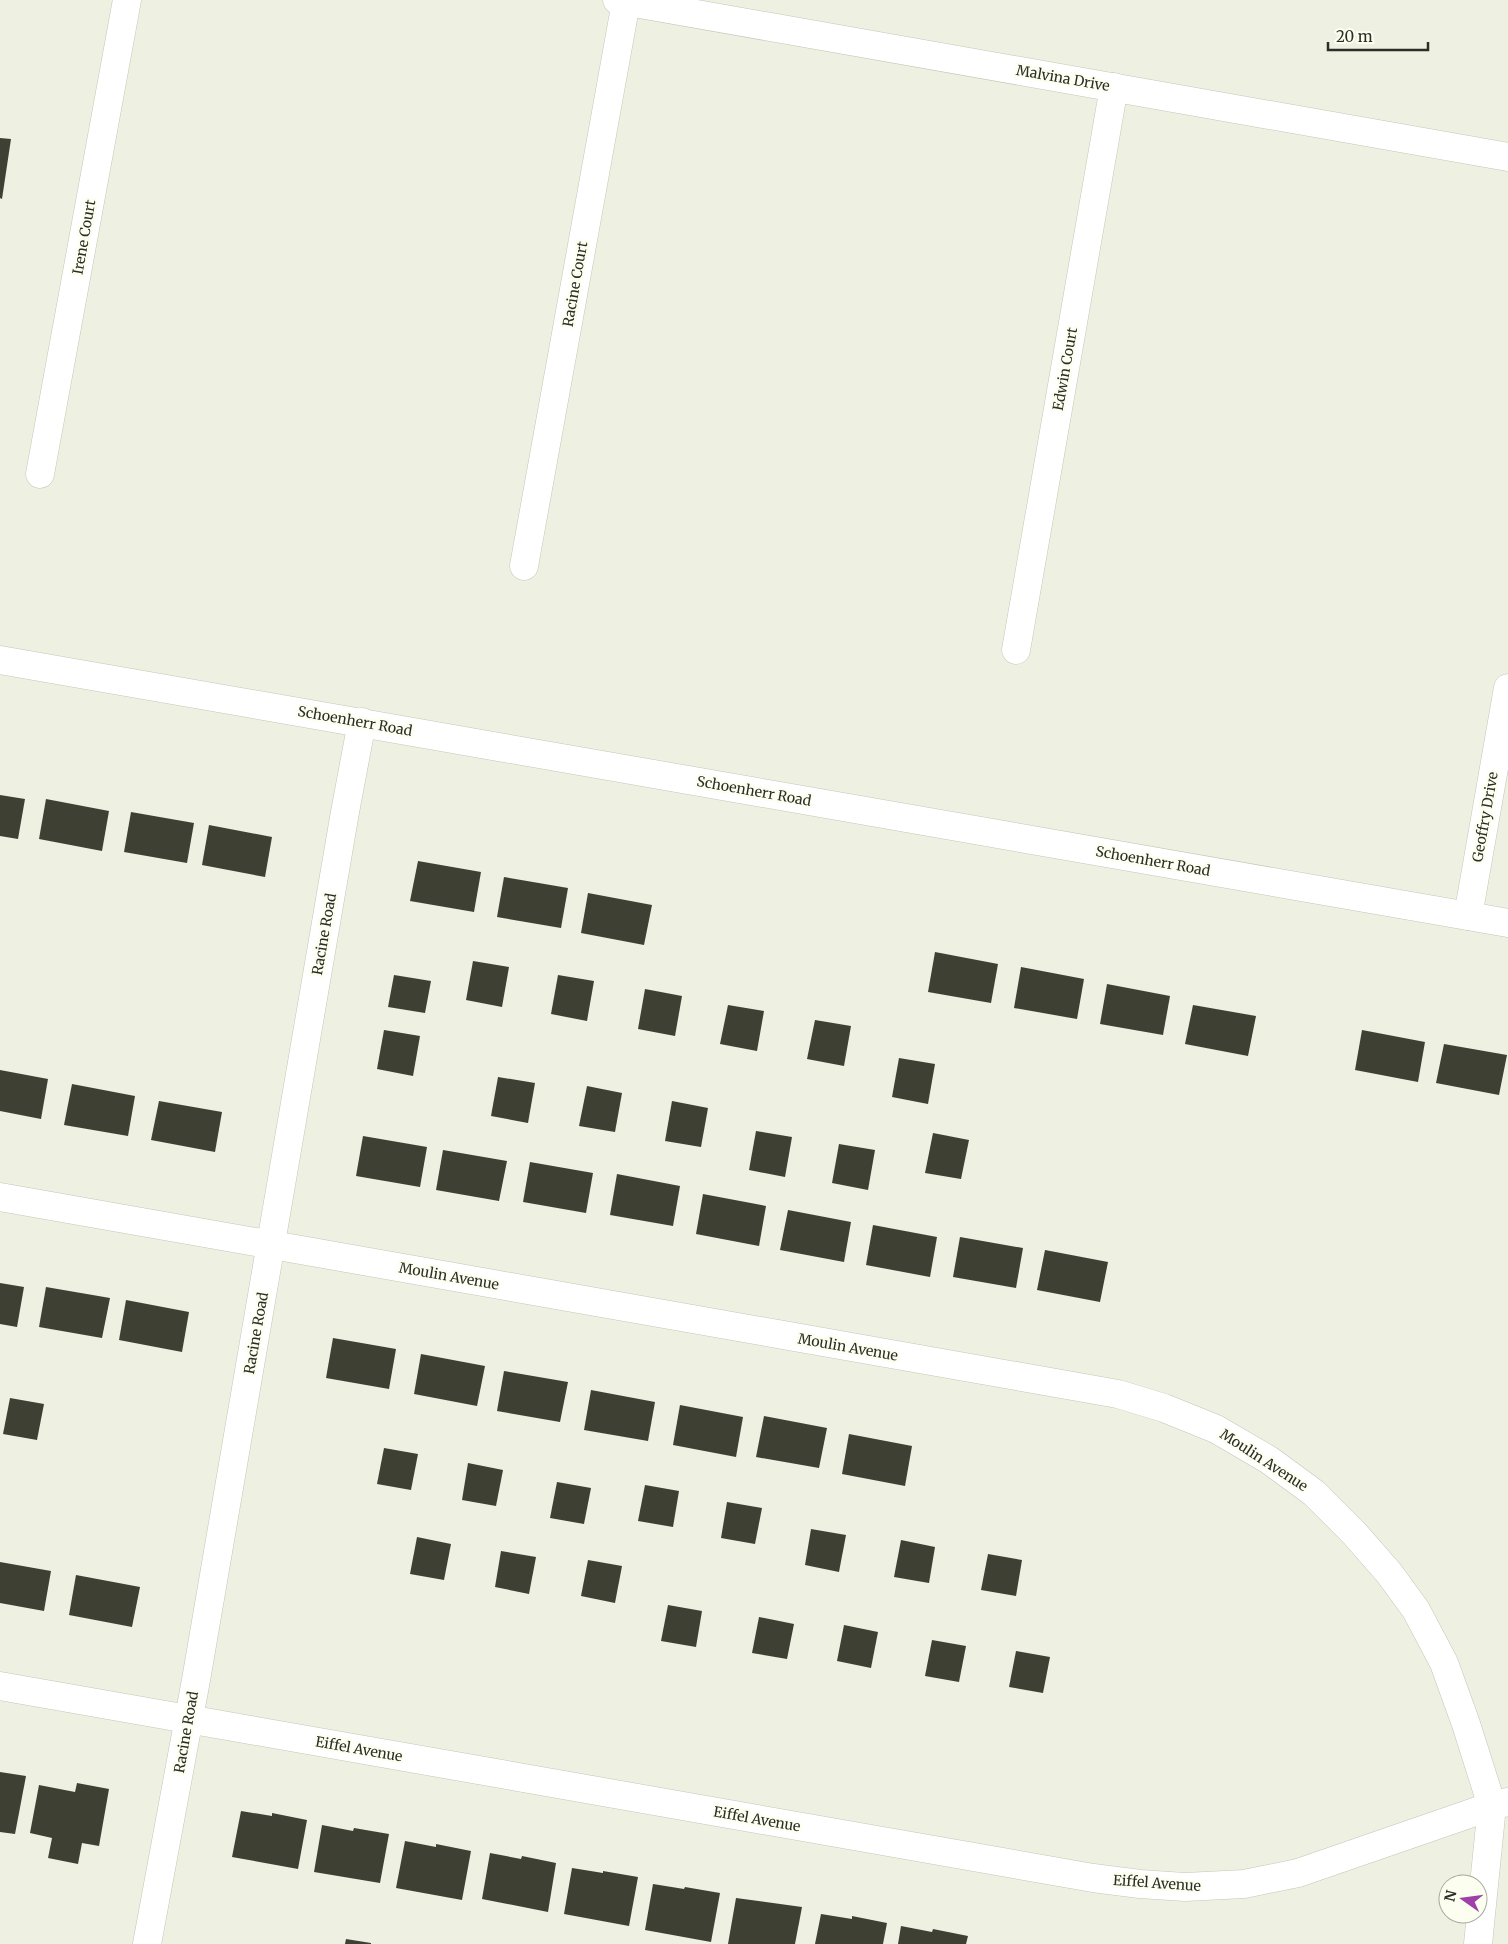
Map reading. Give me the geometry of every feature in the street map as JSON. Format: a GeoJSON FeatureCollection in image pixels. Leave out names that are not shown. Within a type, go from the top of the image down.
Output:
{"type":"FeatureCollection","features":[{"type":"Feature","properties":{"kind":"street","name":"Irene Court"},"geometry":{"type":"LineString","coordinates":[[40,474],[127,0]]}},
{"type":"Feature","properties":{"kind":"street","name":"Malvina Drive"},"geometry":{"type":"LineString","coordinates":[[622,1],[1508,157]]}},
{"type":"Feature","properties":{"kind":"street","name":"Racine Court"},"geometry":{"type":"LineString","coordinates":[[524,566],[622,1]]}},
{"type":"Feature","properties":{"kind":"street","name":"Edwin Court"},"geometry":{"type":"LineString","coordinates":[[1016,650],[1114,88]]}},
{"type":"Feature","properties":{"kind":"street","name":"Schoenherr Road"},"geometry":{"type":"LineString","coordinates":[[0,660],[1508,923]]}},
{"type":"Feature","properties":{"kind":"street","name":"Geoffry Drive"},"geometry":{"type":"LineString","coordinates":[[1468,916],[1508,688]]}},
{"type":"Feature","properties":{"kind":"street","name":"Racine Road"},"geometry":{"type":"LineString","coordinates":[[147,1944],[189,1719],[362,722]]}},
{"type":"Feature","properties":{"kind":"street","name":"Moulin Avenue"},"geometry":{"type":"LineString","coordinates":[[0,1198],[1118,1394],[1164,1408],[1216,1429],[1269,1460],[1314,1493],[1354,1533],[1389,1573],[1416,1610],[1444,1663],[1466,1724],[1500,1804]]}},
{"type":"Feature","properties":{"kind":"street","name":"Eiffel Avenue"},"geometry":{"type":"LineString","coordinates":[[0,1686],[1093,1878],[1140,1884],[1186,1887],[1244,1884],[1298,1873],[1500,1804]]}},
{"type":"Feature","properties":{"kind":"street"},"geometry":{"type":"LineString","coordinates":[[1478,1944],[1500,1804]]}},
{"type":"Feature","properties":{"kind":"building"},"geometry":{"type":"Polygon","coordinates":[[[0,138],[11,139],[2,199],[0,198],[0,138]]]}},
{"type":"Feature","properties":{"kind":"building"},"geometry":{"type":"Polygon","coordinates":[[[0,795],[25,799],[18,839],[0,836],[0,795]]]}},
{"type":"Feature","properties":{"kind":"building"},"geometry":{"type":"Polygon","coordinates":[[[46,799],[109,811],[102,851],[39,839],[46,799]]]}},
{"type":"Feature","properties":{"kind":"building"},"geometry":{"type":"Polygon","coordinates":[[[131,812],[194,823],[187,863],[124,852],[131,812]]]}},
{"type":"Feature","properties":{"kind":"building"},"geometry":{"type":"Polygon","coordinates":[[[209,825],[272,837],[265,877],[202,865],[209,825]]]}},
{"type":"Feature","properties":{"kind":"building"},"geometry":{"type":"Polygon","coordinates":[[[418,861],[481,872],[474,912],[410,901],[418,861]]]}},
{"type":"Feature","properties":{"kind":"building"},"geometry":{"type":"Polygon","coordinates":[[[504,877],[568,888],[561,928],[497,917],[504,877]]]}},
{"type":"Feature","properties":{"kind":"building"},"geometry":{"type":"Polygon","coordinates":[[[588,893],[652,905],[644,945],[581,933],[588,893]]]}},
{"type":"Feature","properties":{"kind":"building"},"geometry":{"type":"Polygon","coordinates":[[[935,952],[998,964],[991,1003],[928,992],[935,952]]]}},
{"type":"Feature","properties":{"kind":"building"},"geometry":{"type":"Polygon","coordinates":[[[473,961],[509,967],[502,1007],[466,1000],[473,961]]]}},
{"type":"Feature","properties":{"kind":"building"},"geometry":{"type":"Polygon","coordinates":[[[1021,967],[1084,979],[1077,1019],[1014,1008],[1021,967]]]}},
{"type":"Feature","properties":{"kind":"building"},"geometry":{"type":"Polygon","coordinates":[[[394,975],[431,981],[425,1013],[388,1007],[394,975]]]}},
{"type":"Feature","properties":{"kind":"building"},"geometry":{"type":"Polygon","coordinates":[[[558,975],[594,981],[587,1021],[551,1014],[558,975]]]}},
{"type":"Feature","properties":{"kind":"building"},"geometry":{"type":"Polygon","coordinates":[[[1107,984],[1170,996],[1163,1035],[1100,1024],[1107,984]]]}},
{"type":"Feature","properties":{"kind":"building"},"geometry":{"type":"Polygon","coordinates":[[[645,989],[682,996],[675,1036],[638,1029],[645,989]]]}},
{"type":"Feature","properties":{"kind":"building"},"geometry":{"type":"Polygon","coordinates":[[[728,1005],[764,1011],[757,1051],[720,1044],[728,1005]]]}},
{"type":"Feature","properties":{"kind":"building"},"geometry":{"type":"Polygon","coordinates":[[[1193,1005],[1256,1016],[1248,1056],[1185,1044],[1193,1005]]]}},
{"type":"Feature","properties":{"kind":"building"},"geometry":{"type":"Polygon","coordinates":[[[815,1020],[851,1026],[844,1066],[807,1059],[815,1020]]]}},
{"type":"Feature","properties":{"kind":"building"},"geometry":{"type":"Polygon","coordinates":[[[384,1030],[420,1036],[413,1076],[377,1069],[384,1030]]]}},
{"type":"Feature","properties":{"kind":"building"},"geometry":{"type":"Polygon","coordinates":[[[1362,1030],[1425,1042],[1418,1082],[1355,1070],[1362,1030]]]}},
{"type":"Feature","properties":{"kind":"building"},"geometry":{"type":"Polygon","coordinates":[[[1444,1044],[1507,1055],[1499,1095],[1436,1083],[1444,1044]]]}},
{"type":"Feature","properties":{"kind":"building"},"geometry":{"type":"Polygon","coordinates":[[[899,1058],[935,1064],[928,1104],[892,1097],[899,1058]]]}},
{"type":"Feature","properties":{"kind":"building"},"geometry":{"type":"Polygon","coordinates":[[[0,1070],[48,1079],[41,1119],[0,1111],[0,1070]]]}},
{"type":"Feature","properties":{"kind":"building"},"geometry":{"type":"Polygon","coordinates":[[[498,1077],[535,1083],[528,1123],[491,1116],[498,1077]]]}},
{"type":"Feature","properties":{"kind":"building"},"geometry":{"type":"Polygon","coordinates":[[[72,1084],[135,1096],[128,1136],[64,1125],[72,1084]]]}},
{"type":"Feature","properties":{"kind":"building"},"geometry":{"type":"Polygon","coordinates":[[[587,1086],[622,1093],[615,1132],[579,1126],[587,1086]]]}},
{"type":"Feature","properties":{"kind":"building"},"geometry":{"type":"Polygon","coordinates":[[[159,1101],[222,1112],[215,1152],[151,1140],[159,1101]]]}},
{"type":"Feature","properties":{"kind":"building"},"geometry":{"type":"Polygon","coordinates":[[[672,1101],[708,1108],[701,1147],[665,1141],[672,1101]]]}},
{"type":"Feature","properties":{"kind":"building"},"geometry":{"type":"Polygon","coordinates":[[[756,1131],[792,1137],[785,1177],[749,1170],[756,1131]]]}},
{"type":"Feature","properties":{"kind":"building"},"geometry":{"type":"Polygon","coordinates":[[[933,1133],[969,1140],[961,1179],[925,1173],[933,1133]]]}},
{"type":"Feature","properties":{"kind":"building"},"geometry":{"type":"Polygon","coordinates":[[[363,1136],[427,1147],[420,1187],[356,1176],[363,1136]]]}},
{"type":"Feature","properties":{"kind":"building"},"geometry":{"type":"Polygon","coordinates":[[[839,1144],[875,1150],[868,1190],[832,1183],[839,1144]]]}},
{"type":"Feature","properties":{"kind":"building"},"geometry":{"type":"Polygon","coordinates":[[[443,1150],[507,1161],[499,1201],[436,1190],[443,1150]]]}},
{"type":"Feature","properties":{"kind":"building"},"geometry":{"type":"Polygon","coordinates":[[[530,1162],[593,1173],[586,1213],[523,1202],[530,1162]]]}},
{"type":"Feature","properties":{"kind":"building"},"geometry":{"type":"Polygon","coordinates":[[[617,1174],[680,1186],[673,1226],[610,1215],[617,1174]]]}},
{"type":"Feature","properties":{"kind":"building"},"geometry":{"type":"Polygon","coordinates":[[[703,1194],[766,1206],[759,1246],[696,1234],[703,1194]]]}},
{"type":"Feature","properties":{"kind":"building"},"geometry":{"type":"Polygon","coordinates":[[[788,1210],[851,1222],[844,1262],[780,1250],[788,1210]]]}},
{"type":"Feature","properties":{"kind":"building"},"geometry":{"type":"Polygon","coordinates":[[[873,1225],[937,1237],[930,1277],[866,1265],[873,1225]]]}},
{"type":"Feature","properties":{"kind":"building"},"geometry":{"type":"Polygon","coordinates":[[[960,1237],[1023,1248],[1016,1288],[953,1277],[960,1237]]]}},
{"type":"Feature","properties":{"kind":"building"},"geometry":{"type":"Polygon","coordinates":[[[1045,1250],[1108,1262],[1100,1302],[1037,1290],[1045,1250]]]}},
{"type":"Feature","properties":{"kind":"building"},"geometry":{"type":"Polygon","coordinates":[[[0,1283],[24,1287],[17,1327],[0,1324],[0,1283]]]}},
{"type":"Feature","properties":{"kind":"building"},"geometry":{"type":"Polygon","coordinates":[[[46,1287],[110,1298],[102,1338],[39,1327],[46,1287]]]}},
{"type":"Feature","properties":{"kind":"building"},"geometry":{"type":"Polygon","coordinates":[[[126,1300],[189,1312],[182,1352],[119,1340],[126,1300]]]}},
{"type":"Feature","properties":{"kind":"building"},"geometry":{"type":"Polygon","coordinates":[[[333,1338],[396,1349],[389,1389],[326,1378],[333,1338]]]}},
{"type":"Feature","properties":{"kind":"building"},"geometry":{"type":"Polygon","coordinates":[[[421,1354],[485,1366],[477,1406],[414,1394],[421,1354]]]}},
{"type":"Feature","properties":{"kind":"building"},"geometry":{"type":"Polygon","coordinates":[[[504,1371],[568,1382],[560,1422],[497,1411],[504,1371]]]}},
{"type":"Feature","properties":{"kind":"building"},"geometry":{"type":"Polygon","coordinates":[[[591,1390],[655,1402],[648,1441],[584,1430],[591,1390]]]}},
{"type":"Feature","properties":{"kind":"building"},"geometry":{"type":"Polygon","coordinates":[[[10,1398],[44,1404],[37,1440],[3,1434],[10,1398]]]}},
{"type":"Feature","properties":{"kind":"building"},"geometry":{"type":"Polygon","coordinates":[[[680,1405],[743,1417],[736,1457],[673,1445],[680,1405]]]}},
{"type":"Feature","properties":{"kind":"building"},"geometry":{"type":"Polygon","coordinates":[[[764,1416],[827,1428],[819,1468],[756,1457],[764,1416]]]}},
{"type":"Feature","properties":{"kind":"building"},"geometry":{"type":"Polygon","coordinates":[[[849,1434],[912,1446],[905,1486],[842,1474],[849,1434]]]}},
{"type":"Feature","properties":{"kind":"building"},"geometry":{"type":"Polygon","coordinates":[[[384,1448],[418,1454],[411,1490],[377,1484],[384,1448]]]}},
{"type":"Feature","properties":{"kind":"building"},"geometry":{"type":"Polygon","coordinates":[[[468,1463],[503,1470],[496,1506],[462,1500],[468,1463]]]}},
{"type":"Feature","properties":{"kind":"building"},"geometry":{"type":"Polygon","coordinates":[[[557,1482],[591,1488],[584,1524],[550,1518],[557,1482]]]}},
{"type":"Feature","properties":{"kind":"building"},"geometry":{"type":"Polygon","coordinates":[[[645,1485],[679,1491],[673,1527],[638,1521],[645,1485]]]}},
{"type":"Feature","properties":{"kind":"building"},"geometry":{"type":"Polygon","coordinates":[[[727,1502],[762,1508],[755,1544],[721,1538],[727,1502]]]}},
{"type":"Feature","properties":{"kind":"building"},"geometry":{"type":"Polygon","coordinates":[[[811,1529],[846,1535],[839,1572],[805,1565],[811,1529]]]}},
{"type":"Feature","properties":{"kind":"building"},"geometry":{"type":"Polygon","coordinates":[[[417,1537],[451,1544],[444,1580],[410,1574],[417,1537]]]}},
{"type":"Feature","properties":{"kind":"building"},"geometry":{"type":"Polygon","coordinates":[[[901,1540],[935,1547],[929,1583],[894,1577],[901,1540]]]}},
{"type":"Feature","properties":{"kind":"building"},"geometry":{"type":"Polygon","coordinates":[[[501,1551],[536,1557],[529,1594],[495,1587],[501,1551]]]}},
{"type":"Feature","properties":{"kind":"building"},"geometry":{"type":"Polygon","coordinates":[[[988,1554],[1022,1560],[1016,1596],[981,1590],[988,1554]]]}},
{"type":"Feature","properties":{"kind":"building"},"geometry":{"type":"Polygon","coordinates":[[[588,1560],[622,1566],[615,1603],[581,1596],[588,1560]]]}},
{"type":"Feature","properties":{"kind":"building"},"geometry":{"type":"Polygon","coordinates":[[[0,1562],[51,1571],[44,1611],[0,1603],[0,1562]]]}},
{"type":"Feature","properties":{"kind":"building"},"geometry":{"type":"Polygon","coordinates":[[[76,1575],[140,1587],[132,1627],[69,1615],[76,1575]]]}},
{"type":"Feature","properties":{"kind":"building"},"geometry":{"type":"Polygon","coordinates":[[[668,1605],[702,1611],[696,1647],[661,1641],[668,1605]]]}},
{"type":"Feature","properties":{"kind":"building"},"geometry":{"type":"Polygon","coordinates":[[[759,1617],[794,1624],[787,1659],[752,1653],[759,1617]]]}},
{"type":"Feature","properties":{"kind":"building"},"geometry":{"type":"Polygon","coordinates":[[[844,1625],[878,1632],[871,1668],[837,1661],[844,1625]]]}},
{"type":"Feature","properties":{"kind":"building"},"geometry":{"type":"Polygon","coordinates":[[[932,1640],[966,1646],[959,1682],[925,1676],[932,1640]]]}},
{"type":"Feature","properties":{"kind":"building"},"geometry":{"type":"Polygon","coordinates":[[[1016,1651],[1050,1657],[1043,1693],[1009,1687],[1016,1651]]]}},
{"type":"Feature","properties":{"kind":"building"},"geometry":{"type":"Polygon","coordinates":[[[0,1772],[26,1776],[15,1834],[0,1832],[0,1772]]]}},
{"type":"Feature","properties":{"kind":"building"},"geometry":{"type":"Polygon","coordinates":[[[77,1783],[109,1789],[99,1846],[82,1843],[78,1864],[48,1858],[52,1838],[30,1833],[39,1785],[75,1792],[77,1783]]]}},
{"type":"Feature","properties":{"kind":"building"},"geometry":{"type":"Polygon","coordinates":[[[241,1811],[272,1816],[272,1813],[307,1820],[298,1869],[232,1857],[241,1811]]]}},
{"type":"Feature","properties":{"kind":"building"},"geometry":{"type":"Polygon","coordinates":[[[322,1825],[353,1831],[354,1828],[389,1834],[380,1883],[314,1872],[322,1825]]]}},
{"type":"Feature","properties":{"kind":"building"},"geometry":{"type":"Polygon","coordinates":[[[405,1841],[436,1847],[436,1844],[471,1851],[462,1900],[396,1888],[405,1841]]]}},
{"type":"Feature","properties":{"kind":"building"},"geometry":{"type":"Polygon","coordinates":[[[490,1853],[521,1859],[522,1856],[556,1863],[548,1912],[482,1899],[490,1853]]]}},
{"type":"Feature","properties":{"kind":"building"},"geometry":{"type":"Polygon","coordinates":[[[572,1868],[638,1877],[629,1926],[564,1914],[572,1868]]]}},
{"type":"Feature","properties":{"kind":"building"},"geometry":{"type":"Polygon","coordinates":[[[653,1884],[720,1893],[711,1942],[645,1930],[653,1884]]]}},
{"type":"Feature","properties":{"kind":"building"},"geometry":{"type":"Polygon","coordinates":[[[736,1898],[802,1907],[795,1944],[728,1944],[736,1898]]]}},
{"type":"Feature","properties":{"kind":"building"},"geometry":{"type":"Polygon","coordinates":[[[821,1914],[852,1919],[852,1916],[887,1923],[883,1944],[815,1944],[821,1914]]]}},
{"type":"Feature","properties":{"kind":"building"},"geometry":{"type":"Polygon","coordinates":[[[901,1926],[932,1932],[933,1929],[968,1936],[966,1944],[898,1944],[901,1926]]]}},
{"type":"Feature","properties":{"kind":"building"},"geometry":{"type":"Polygon","coordinates":[[[346,1939],[371,1943],[371,1944],[345,1944],[346,1939]]]}}]}
